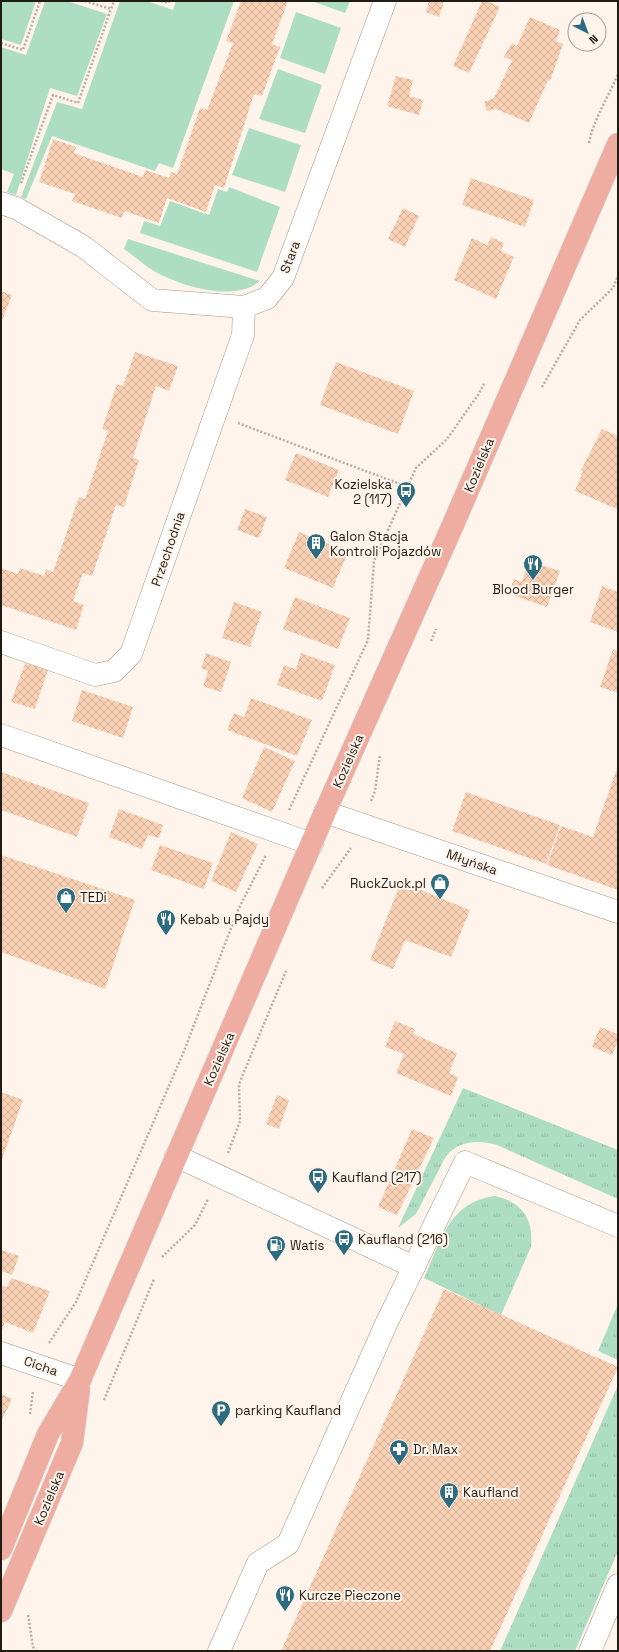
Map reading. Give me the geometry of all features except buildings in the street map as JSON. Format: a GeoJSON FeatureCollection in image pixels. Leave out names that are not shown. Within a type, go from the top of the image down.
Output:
{"type":"FeatureCollection","features":[{"type":"Feature","properties":{"kind":"main road","name":"Kozielska"},"geometry":{"type":"LineString","coordinates":[[1,1549],[48,1434],[80,1380],[325,812],[452,527],[618,144]]}},
{"type":"Feature","properties":{"kind":"main road","name":"Kozielska"},"geometry":{"type":"LineString","coordinates":[[1,1611],[72,1443],[80,1380]]}},
{"type":"Feature","properties":{"kind":"street","name":"Stara"},"geometry":{"type":"LineString","coordinates":[[7,205],[84,247],[152,300],[244,307],[267,298],[283,278],[385,1]]}},
{"type":"Feature","properties":{"kind":"street","name":"Przechodnia"},"geometry":{"type":"LineString","coordinates":[[1,642],[96,675],[114,671],[131,654],[243,335],[244,307]]}},
{"type":"Feature","properties":{"kind":"street"},"geometry":{"type":"LineString","coordinates":[[1,735],[279,831],[312,844]]}},
{"type":"Feature","properties":{"kind":"street","name":"Młyńska"},"geometry":{"type":"LineString","coordinates":[[325,812],[618,912]]}},
{"type":"Feature","properties":{"kind":"street"},"geometry":{"type":"LineString","coordinates":[[176,1156],[414,1267]]}},
{"type":"Feature","properties":{"kind":"street"},"geometry":{"type":"LineString","coordinates":[[219,1651],[258,1563],[288,1544],[387,1322],[465,1162],[618,1226]]}},
{"type":"Feature","properties":{"kind":"street","name":"Cicha"},"geometry":{"type":"LineString","coordinates":[[1,1353],[80,1380]]}},
{"type":"Feature","properties":{"kind":"street"},"geometry":{"type":"LineString","coordinates":[[590,1651],[618,1585]]}},
{"type":"Feature","properties":{"kind":"path"},"geometry":{"type":"LineString","coordinates":[[1,43],[23,50],[40,1]]}},
{"type":"Feature","properties":{"kind":"path"},"geometry":{"type":"LineString","coordinates":[[85,1],[111,9]]}},
{"type":"Feature","properties":{"kind":"path"},"geometry":{"type":"LineString","coordinates":[[7,205],[53,95],[78,102],[114,1]]}},
{"type":"Feature","properties":{"kind":"path"},"geometry":{"type":"LineString","coordinates":[[161,1],[168,3],[169,1]]}},
{"type":"Feature","properties":{"kind":"path"},"geometry":{"type":"LineString","coordinates":[[588,147],[594,123],[618,74]]}},
{"type":"Feature","properties":{"kind":"path"},"geometry":{"type":"LineString","coordinates":[[539,394],[580,320],[613,288],[618,276]]}},
{"type":"Feature","properties":{"kind":"path"},"geometry":{"type":"LineString","coordinates":[[30,1418],[30,1403],[39,1366],[50,1340],[76,1302],[184,1051],[238,910],[279,831],[368,640],[374,561],[416,468],[447,439],[486,381]]}},
{"type":"Feature","properties":{"kind":"path"},"geometry":{"type":"LineString","coordinates":[[215,414],[408,487]]}},
{"type":"Feature","properties":{"kind":"path"},"geometry":{"type":"LineString","coordinates":[[430,644],[437,626]]}},
{"type":"Feature","properties":{"kind":"path"},"geometry":{"type":"LineString","coordinates":[[321,889],[349,853],[375,791],[381,748]]}},
{"type":"Feature","properties":{"kind":"path"},"geometry":{"type":"LineString","coordinates":[[159,1264],[162,1257],[195,1225],[220,1176],[240,1121],[239,1084],[288,967]]}},
{"type":"Feature","properties":{"kind":"path"},"geometry":{"type":"LineString","coordinates":[[104,1402],[156,1272]]}},
{"type":"Feature","properties":{"kind":"path"},"geometry":{"type":"LineString","coordinates":[[28,1614],[33,1647],[36,1651]]}},
{"type":"Feature","properties":{"kind":"green space"},"geometry":{"type":"Polygon","coordinates":[[[1,1],[36,1],[21,45],[1,39],[1,1]]]}},
{"type":"Feature","properties":{"kind":"green space"},"geometry":{"type":"Polygon","coordinates":[[[45,1],[67,1],[107,14],[77,96],[50,88],[16,195],[7,192],[14,174],[1,169],[1,47],[26,55],[45,1]]]}},
{"type":"Feature","properties":{"kind":"green space"},"geometry":{"type":"Polygon","coordinates":[[[120,1],[147,1],[173,10],[176,1],[234,1],[173,168],[159,163],[155,171],[52,136],[26,199],[21,197],[57,102],[82,109],[120,1]]]}},
{"type":"Feature","properties":{"kind":"green space"},"geometry":{"type":"Polygon","coordinates":[[[311,1],[350,1],[345,13],[311,1]]]}},
{"type":"Feature","properties":{"kind":"green space"},"geometry":{"type":"Polygon","coordinates":[[[296,12],[341,28],[325,74],[280,58],[296,12]]]}},
{"type":"Feature","properties":{"kind":"green space"},"geometry":{"type":"Polygon","coordinates":[[[278,69],[322,85],[305,133],[259,119],[278,69]]]}},
{"type":"Feature","properties":{"kind":"green space"},"geometry":{"type":"Polygon","coordinates":[[[249,128],[301,145],[285,192],[232,175],[249,128]]]}},
{"type":"Feature","properties":{"kind":"green space"},"geometry":{"type":"Polygon","coordinates":[[[229,187],[280,207],[257,272],[140,233],[144,221],[160,226],[170,201],[209,215],[218,189],[227,192],[229,187]]]}},
{"type":"Feature","properties":{"kind":"green space"},"geometry":{"type":"Polygon","coordinates":[[[128,239],[260,281],[249,288],[236,291],[207,290],[192,287],[165,277],[146,266],[124,249],[128,239]]]}},
{"type":"Feature","properties":{"kind":"green space"},"geometry":{"type":"Polygon","coordinates":[[[463,1088],[618,1150],[618,1199],[497,1145],[476,1142],[463,1144],[451,1151],[446,1156],[416,1214],[398,1228],[463,1088]]]}},
{"type":"Feature","properties":{"kind":"green space"},"geometry":{"type":"Polygon","coordinates":[[[494,1196],[504,1198],[519,1207],[528,1220],[531,1237],[531,1247],[501,1315],[424,1278],[441,1238],[456,1215],[478,1200],[494,1196]]]}},
{"type":"Feature","properties":{"kind":"green space"},"geometry":{"type":"Polygon","coordinates":[[[618,1304],[618,1360],[598,1351],[618,1304]]]}},
{"type":"Feature","properties":{"kind":"green space"},"geometry":{"type":"Polygon","coordinates":[[[618,1385],[618,1551],[575,1651],[500,1651],[618,1385]]]}},
{"type":"Feature","properties":{"kind":"place","name":"Kozielska 2 (117)"},"geometry":{"type":"Point","coordinates":[406,508]}},
{"type":"Feature","properties":{"kind":"place","name":"Galon Stacja Kontroli Pojazdów"},"geometry":{"type":"Point","coordinates":[316,560]}},
{"type":"Feature","properties":{"kind":"place","name":"Blood Burger"},"geometry":{"type":"Point","coordinates":[533,581]}},
{"type":"Feature","properties":{"kind":"place","name":"RuckZuck.pl"},"geometry":{"type":"Point","coordinates":[440,900]}},
{"type":"Feature","properties":{"kind":"place","name":"TEDi"},"geometry":{"type":"Point","coordinates":[66,914]}},
{"type":"Feature","properties":{"kind":"place","name":"Kebab u Pajdy"},"geometry":{"type":"Point","coordinates":[166,936]}},
{"type":"Feature","properties":{"kind":"place","name":"Kaufland (217)"},"geometry":{"type":"Point","coordinates":[318,1194]}},
{"type":"Feature","properties":{"kind":"place","name":"Kaufland (216)"},"geometry":{"type":"Point","coordinates":[344,1256]}},
{"type":"Feature","properties":{"kind":"place","name":"Watis"},"geometry":{"type":"Point","coordinates":[276,1262]}},
{"type":"Feature","properties":{"kind":"place","name":"parking Kaufland"},"geometry":{"type":"Point","coordinates":[221,1427]}},
{"type":"Feature","properties":{"kind":"place","name":"Dr. Max"},"geometry":{"type":"Point","coordinates":[399,1466]}},
{"type":"Feature","properties":{"kind":"place","name":"Kaufland"},"geometry":{"type":"Point","coordinates":[449,1509]}},
{"type":"Feature","properties":{"kind":"place","name":"Kurcze Pieczone"},"geometry":{"type":"Point","coordinates":[285,1612]}}]}
